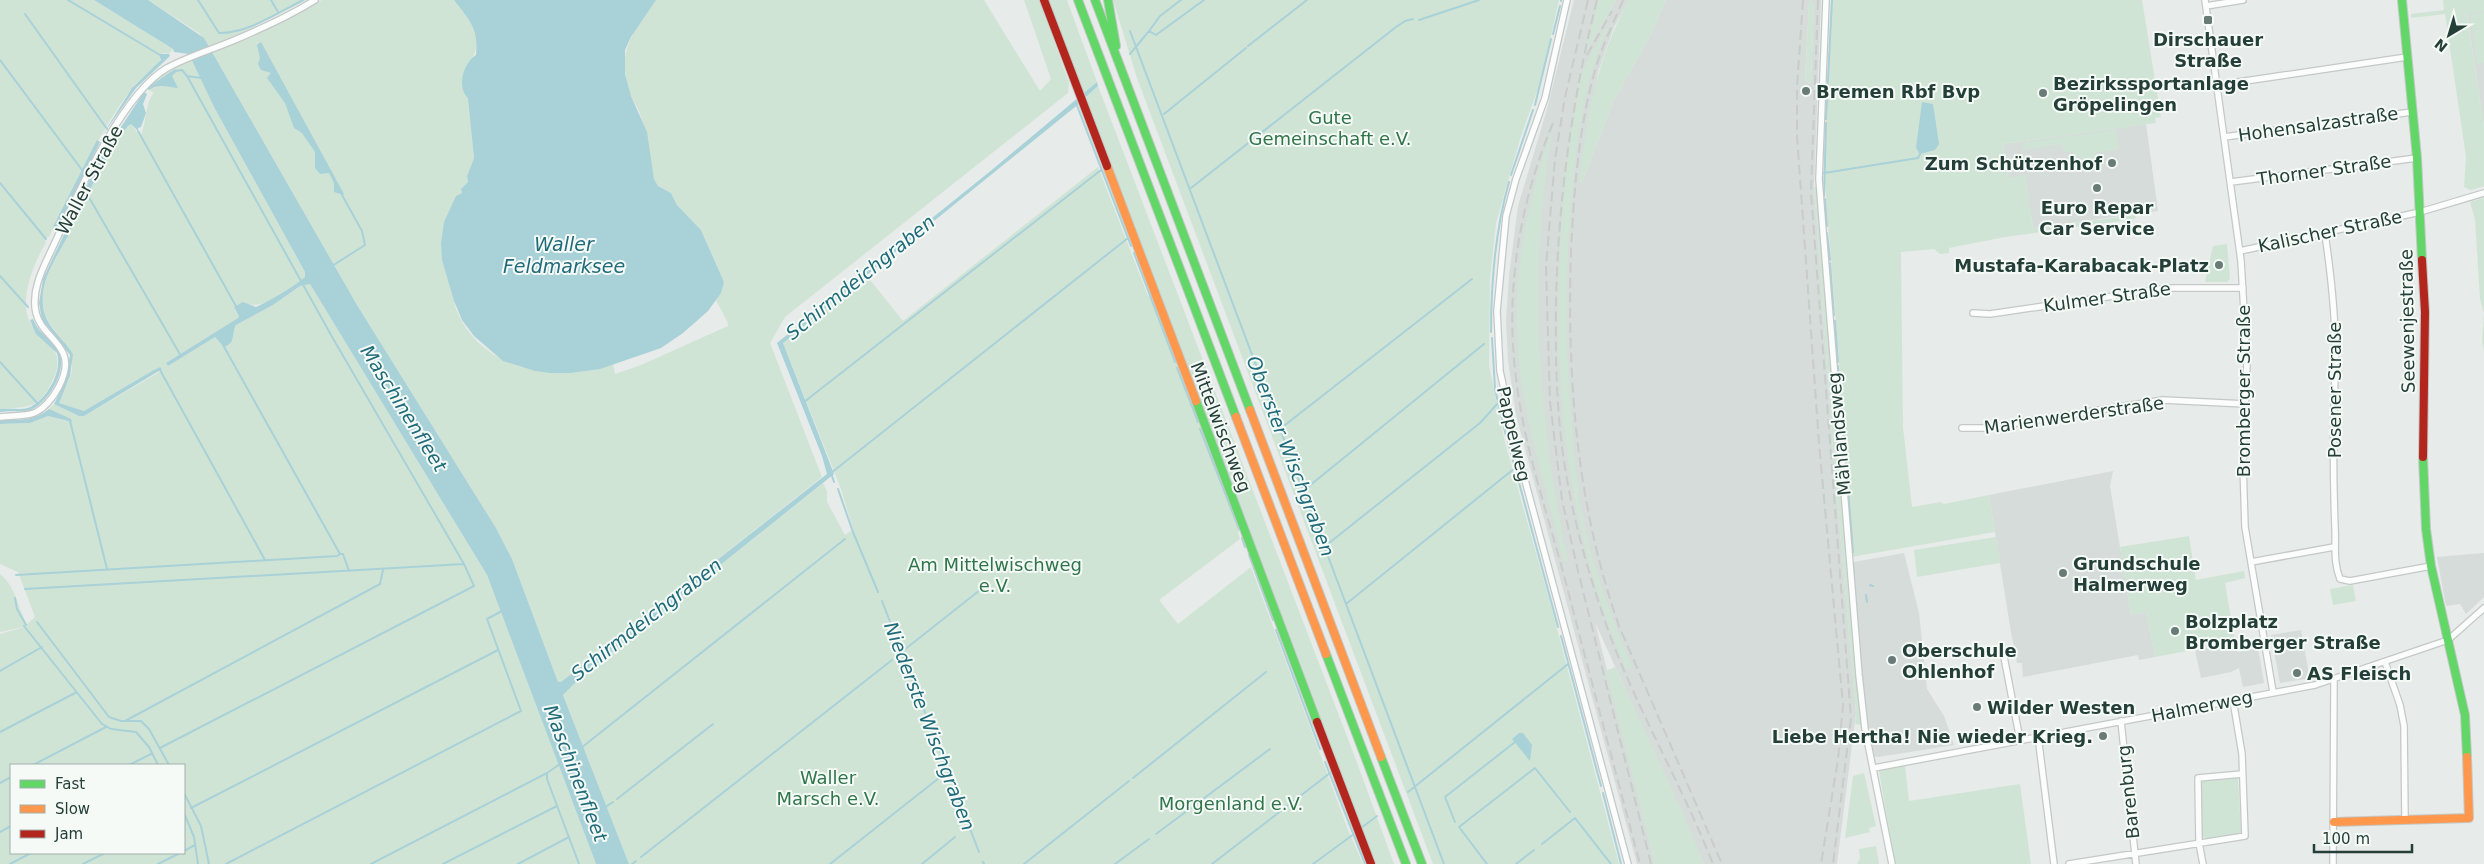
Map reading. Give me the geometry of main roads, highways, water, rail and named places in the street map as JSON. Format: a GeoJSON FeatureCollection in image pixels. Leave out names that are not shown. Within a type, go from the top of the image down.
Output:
{"type":"FeatureCollection","features":[{"type":"Feature","properties":{"kind":"main road","name":"Mittelwischweg"},"geometry":{"type":"LineString","coordinates":[[1044,0],[1371,864]]}},
{"type":"Feature","properties":{"kind":"main road"},"geometry":{"type":"LineString","coordinates":[[1078,0],[1406,864]]}},
{"type":"Feature","properties":{"kind":"main road"},"geometry":{"type":"LineString","coordinates":[[1095,0],[1422,864]]}},
{"type":"Feature","properties":{"kind":"main road"},"geometry":{"type":"LineString","coordinates":[[1108,0],[1116,38],[1117,59]]}},
{"type":"Feature","properties":{"kind":"main road","name":"Seewenjestraße"},"geometry":{"type":"LineString","coordinates":[[2334,822],[2469,818],[2467,730],[2431,566],[2422,468],[2426,335],[2417,158],[2402,0]]}},
{"type":"Feature","properties":{"kind":"water","name":"Maschinenfleet"},"geometry":{"type":"Polygon","coordinates":[[[94,0],[148,0],[204,38],[357,305],[496,528],[512,559],[558,682],[561,682],[827,474],[822,456],[777,343],[993,169],[1097,82],[1098,86],[1075,107],[783,343],[834,474],[582,676],[563,695],[629,864],[596,864],[487,575],[310,284],[300,286],[273,305],[236,325],[232,341],[228,345],[224,347],[215,337],[168,366],[166,363],[238,318],[239,316],[234,307],[243,302],[256,307],[305,277],[305,272],[214,107],[189,54],[174,52],[173,49],[94,0]]]}},
{"type":"Feature","properties":{"kind":"water","name":"Waller Feldmarksee"},"geometry":{"type":"Polygon","coordinates":[[[454,0],[656,0],[631,37],[625,50],[625,74],[631,96],[647,132],[654,179],[658,186],[671,193],[677,205],[701,230],[724,282],[721,293],[708,311],[683,333],[661,348],[600,369],[571,373],[535,371],[503,361],[474,336],[462,320],[454,301],[442,260],[441,244],[444,222],[456,196],[462,193],[461,189],[468,182],[467,176],[474,158],[468,98],[462,88],[462,81],[468,63],[476,55],[477,46],[472,25],[454,0]]]}},
{"type":"Feature","properties":{"kind":"water"},"geometry":{"type":"Polygon","coordinates":[[[261,42],[343,195],[334,192],[334,183],[329,173],[320,174],[315,168],[315,152],[302,133],[294,128],[285,103],[267,78],[271,73],[261,70],[258,64],[260,58],[257,45],[261,42]]]}},
{"type":"Feature","properties":{"kind":"water"},"geometry":{"type":"Polygon","coordinates":[[[159,54],[169,54],[170,56],[136,88],[102,136],[132,88],[161,60],[159,54]]]}},
{"type":"Feature","properties":{"kind":"water"},"geometry":{"type":"Polygon","coordinates":[[[175,69],[177,71],[172,76],[178,88],[163,86],[149,90],[147,88],[175,69]]]}},
{"type":"Feature","properties":{"kind":"water"},"geometry":{"type":"Polygon","coordinates":[[[144,92],[147,94],[143,104],[146,113],[141,127],[138,128],[138,131],[131,124],[128,126],[110,152],[47,277],[44,286],[43,306],[47,320],[73,354],[70,376],[59,403],[84,411],[154,370],[160,367],[162,369],[84,416],[79,416],[54,404],[65,382],[70,355],[42,320],[39,303],[43,279],[98,162],[144,92]]]}},
{"type":"Feature","properties":{"kind":"water"},"geometry":{"type":"Polygon","coordinates":[[[1922,102],[1933,104],[1939,144],[1935,150],[1920,154],[1916,148],[1922,102]]]}},
{"type":"Feature","properties":{"kind":"water"},"geometry":{"type":"Polygon","coordinates":[[[97,140],[100,142],[60,223],[55,229],[53,227],[97,140]]]}},
{"type":"Feature","properties":{"kind":"water"},"geometry":{"type":"Polygon","coordinates":[[[33,319],[59,352],[61,368],[59,376],[44,401],[31,410],[0,412],[0,409],[25,409],[35,404],[47,393],[58,369],[57,353],[36,334],[30,320],[33,319]]]}},
{"type":"Feature","properties":{"kind":"water"},"geometry":{"type":"Polygon","coordinates":[[[49,409],[71,419],[72,422],[48,416],[30,423],[0,424],[0,421],[4,420],[33,417],[49,409]]]}},
{"type":"Feature","properties":{"kind":"water"},"geometry":{"type":"Polygon","coordinates":[[[1519,733],[1523,733],[1532,745],[1530,761],[1512,739],[1519,733]]]}},
{"type":"Feature","properties":{"kind":"waterway"},"geometry":{"type":"LineString","coordinates":[[68,0],[160,55]]}},
{"type":"Feature","properties":{"kind":"waterway"},"geometry":{"type":"LineString","coordinates":[[198,0],[219,33],[241,30],[252,26],[303,0]]}},
{"type":"Feature","properties":{"kind":"waterway"},"geometry":{"type":"LineString","coordinates":[[271,0],[278,12]]}},
{"type":"Feature","properties":{"kind":"waterway"},"geometry":{"type":"LineString","coordinates":[[1149,31],[1160,16],[1181,0]]}},
{"type":"Feature","properties":{"kind":"waterway","name":"Schirmdeichgraben"},"geometry":{"type":"LineString","coordinates":[[1130,54],[1149,31],[1156,35],[1204,0]]}},
{"type":"Feature","properties":{"kind":"waterway"},"geometry":{"type":"LineString","coordinates":[[1248,46],[1307,0]]}},
{"type":"Feature","properties":{"kind":"waterway"},"geometry":{"type":"LineString","coordinates":[[1419,20],[1479,0]]}},
{"type":"Feature","properties":{"kind":"waterway"},"geometry":{"type":"LineString","coordinates":[[1826,119],[1832,0]]}},
{"type":"Feature","properties":{"kind":"waterway"},"geometry":{"type":"LineString","coordinates":[[1553,34],[1560,6]]}},
{"type":"Feature","properties":{"kind":"waterway"},"geometry":{"type":"LineString","coordinates":[[25,14],[107,129]]}},
{"type":"Feature","properties":{"kind":"waterway"},"geometry":{"type":"LineString","coordinates":[[1191,188],[1396,27],[1405,21],[1413,19]]}},
{"type":"Feature","properties":{"kind":"waterway","name":"Oberster Wischgraben"},"geometry":{"type":"LineString","coordinates":[[1130,31],[1444,864]]}},
{"type":"Feature","properties":{"kind":"waterway"},"geometry":{"type":"LineString","coordinates":[[1535,105],[1551,39]]}},
{"type":"Feature","properties":{"kind":"waterway"},"geometry":{"type":"LineString","coordinates":[[1164,114],[1246,48]]}},
{"type":"Feature","properties":{"kind":"waterway"},"geometry":{"type":"LineString","coordinates":[[0,60],[82,170]]}},
{"type":"Feature","properties":{"kind":"waterway"},"geometry":{"type":"LineString","coordinates":[[175,71],[182,70],[187,76],[201,78]]}},
{"type":"Feature","properties":{"kind":"waterway"},"geometry":{"type":"LineString","coordinates":[[160,748],[474,586],[464,564],[331,335],[187,76]]}},
{"type":"Feature","properties":{"kind":"waterway"},"geometry":{"type":"LineString","coordinates":[[1076,103],[1131,246]]}},
{"type":"Feature","properties":{"kind":"waterway"},"geometry":{"type":"LineString","coordinates":[[1511,175],[1533,110]]}},
{"type":"Feature","properties":{"kind":"waterway"},"geometry":{"type":"LineString","coordinates":[[1824,196],[1826,123]]}},
{"type":"Feature","properties":{"kind":"waterway"},"geometry":{"type":"LineString","coordinates":[[138,131],[237,308]]}},
{"type":"Feature","properties":{"kind":"waterway"},"geometry":{"type":"LineString","coordinates":[[1824,173],[1918,158],[1920,154]]}},
{"type":"Feature","properties":{"kind":"waterway"},"geometry":{"type":"LineString","coordinates":[[804,402],[1101,170]]}},
{"type":"Feature","properties":{"kind":"waterway"},"geometry":{"type":"LineString","coordinates":[[1491,332],[1495,256],[1500,219],[1509,182]]}},
{"type":"Feature","properties":{"kind":"waterway"},"geometry":{"type":"LineString","coordinates":[[0,183],[46,239]]}},
{"type":"Feature","properties":{"kind":"waterway"},"geometry":{"type":"LineString","coordinates":[[87,194],[181,356]]}},
{"type":"Feature","properties":{"kind":"waterway"},"geometry":{"type":"LineString","coordinates":[[332,266],[365,245],[362,231],[342,195]]}},
{"type":"Feature","properties":{"kind":"waterway"},"geometry":{"type":"LineString","coordinates":[[1825,199],[1827,226]]}},
{"type":"Feature","properties":{"kind":"waterway"},"geometry":{"type":"LineString","coordinates":[[1827,233],[1830,260]]}},
{"type":"Feature","properties":{"kind":"waterway"},"geometry":{"type":"LineString","coordinates":[[834,482],[831,473],[1128,238]]}},
{"type":"Feature","properties":{"kind":"waterway"},"geometry":{"type":"LineString","coordinates":[[1134,253],[1175,362]]}},
{"type":"Feature","properties":{"kind":"waterway"},"geometry":{"type":"LineString","coordinates":[[1830,263],[1834,315]]}},
{"type":"Feature","properties":{"kind":"waterway"},"geometry":{"type":"LineString","coordinates":[[0,276],[28,307]]}},
{"type":"Feature","properties":{"kind":"waterway"},"geometry":{"type":"LineString","coordinates":[[1285,425],[1472,279]]}},
{"type":"Feature","properties":{"kind":"waterway"},"geometry":{"type":"LineString","coordinates":[[1835,321],[1838,362]]}},
{"type":"Feature","properties":{"kind":"waterway"},"geometry":{"type":"LineString","coordinates":[[1492,338],[1495,389],[1506,436]]}},
{"type":"Feature","properties":{"kind":"waterway"},"geometry":{"type":"LineString","coordinates":[[1303,491],[1484,344]]}},
{"type":"Feature","properties":{"kind":"waterway"},"geometry":{"type":"LineString","coordinates":[[223,345],[340,554],[343,554],[349,571]]}},
{"type":"Feature","properties":{"kind":"waterway"},"geometry":{"type":"LineString","coordinates":[[0,362],[38,404]]}},
{"type":"Feature","properties":{"kind":"waterway"},"geometry":{"type":"LineString","coordinates":[[1838,366],[1844,438]]}},
{"type":"Feature","properties":{"kind":"waterway"},"geometry":{"type":"LineString","coordinates":[[1177,368],[1198,422]]}},
{"type":"Feature","properties":{"kind":"waterway"},"geometry":{"type":"LineString","coordinates":[[160,370],[265,560]]}},
{"type":"Feature","properties":{"kind":"waterway"},"geometry":{"type":"LineString","coordinates":[[1324,547],[1480,423],[1498,403]]}},
{"type":"Feature","properties":{"kind":"waterway"},"geometry":{"type":"LineString","coordinates":[[70,421],[107,569]]}},
{"type":"Feature","properties":{"kind":"waterway"},"geometry":{"type":"LineString","coordinates":[[1200,429],[1239,529]]}},
{"type":"Feature","properties":{"kind":"waterway"},"geometry":{"type":"LineString","coordinates":[[1508,442],[1558,627]]}},
{"type":"Feature","properties":{"kind":"waterway"},"geometry":{"type":"LineString","coordinates":[[1844,442],[1847,472]]}},
{"type":"Feature","properties":{"kind":"waterway"},"geometry":{"type":"LineString","coordinates":[[1346,604],[1515,468]]}},
{"type":"Feature","properties":{"kind":"waterway"},"geometry":{"type":"LineString","coordinates":[[1847,476],[1853,552]]}},
{"type":"Feature","properties":{"kind":"waterway","name":"Niederste Wischgraben"},"geometry":{"type":"LineString","coordinates":[[838,489],[853,532],[878,592]]}},
{"type":"Feature","properties":{"kind":"waterway"},"geometry":{"type":"LineString","coordinates":[[1242,538],[1245,547]]}},
{"type":"Feature","properties":{"kind":"waterway","name":"Maschinenfleet"},"geometry":{"type":"LineString","coordinates":[[581,748],[845,539]]}},
{"type":"Feature","properties":{"kind":"waterway"},"geometry":{"type":"LineString","coordinates":[[16,575],[337,556],[340,554]]}},
{"type":"Feature","properties":{"kind":"waterway"},"geometry":{"type":"LineString","coordinates":[[1249,555],[1273,620]]}},
{"type":"Feature","properties":{"kind":"waterway"},"geometry":{"type":"LineString","coordinates":[[1853,563],[1854,576]]}},
{"type":"Feature","properties":{"kind":"waterway"},"geometry":{"type":"LineString","coordinates":[[25,589],[464,564]]}},
{"type":"Feature","properties":{"kind":"waterway"},"geometry":{"type":"LineString","coordinates":[[125,721],[380,584],[383,570]]}},
{"type":"Feature","properties":{"kind":"waterway"},"geometry":{"type":"LineString","coordinates":[[899,654],[980,590]]}},
{"type":"Feature","properties":{"kind":"waterway"},"geometry":{"type":"LineString","coordinates":[[1866,595],[1867,602]]}},
{"type":"Feature","properties":{"kind":"waterway"},"geometry":{"type":"LineString","coordinates":[[15,598],[17,609],[26,625]]}},
{"type":"Feature","properties":{"kind":"waterway","name":"Niederste Wischgraben"},"geometry":{"type":"LineString","coordinates":[[882,601],[979,852]]}},
{"type":"Feature","properties":{"kind":"waterway"},"geometry":{"type":"LineString","coordinates":[[226,864],[521,711],[487,619],[502,611]]}},
{"type":"Feature","properties":{"kind":"waterway"},"geometry":{"type":"LineString","coordinates":[[37,622],[109,717],[121,721],[141,721],[149,729],[168,764]]}},
{"type":"Feature","properties":{"kind":"waterway"},"geometry":{"type":"LineString","coordinates":[[24,626],[102,724],[111,729],[136,732],[149,747],[158,764]]}},
{"type":"Feature","properties":{"kind":"waterway"},"geometry":{"type":"LineString","coordinates":[[1276,630],[1320,749]]}},
{"type":"Feature","properties":{"kind":"waterway"},"geometry":{"type":"LineString","coordinates":[[1561,636],[1601,786]]}},
{"type":"Feature","properties":{"kind":"waterway"},"geometry":{"type":"LineString","coordinates":[[0,671],[42,647]]}},
{"type":"Feature","properties":{"kind":"waterway"},"geometry":{"type":"LineString","coordinates":[[191,808],[498,650]]}},
{"type":"Feature","properties":{"kind":"waterway"},"geometry":{"type":"LineString","coordinates":[[641,857],[892,660]]}},
{"type":"Feature","properties":{"kind":"waterway"},"geometry":{"type":"LineString","coordinates":[[1408,792],[1568,664]]}},
{"type":"Feature","properties":{"kind":"waterway"},"geometry":{"type":"LineString","coordinates":[[1133,778],[1266,672]]}},
{"type":"Feature","properties":{"kind":"waterway"},"geometry":{"type":"LineString","coordinates":[[0,732],[77,692]]}},
{"type":"Feature","properties":{"kind":"waterway"},"geometry":{"type":"LineString","coordinates":[[617,799],[713,724]]}},
{"type":"Feature","properties":{"kind":"waterway"},"geometry":{"type":"LineString","coordinates":[[35,764],[106,727]]}},
{"type":"Feature","properties":{"kind":"waterway"},"geometry":{"type":"LineString","coordinates":[[1455,822],[1445,797],[1515,742]]}},
{"type":"Feature","properties":{"kind":"waterway"},"geometry":{"type":"LineString","coordinates":[[1156,834],[1270,749]]}},
{"type":"Feature","properties":{"kind":"waterway"},"geometry":{"type":"LineString","coordinates":[[131,764],[151,754]]}},
{"type":"Feature","properties":{"kind":"waterway"},"geometry":{"type":"LineString","coordinates":[[1325,762],[1365,864]]}},
{"type":"Feature","properties":{"kind":"waterway","name":"Maschinenfleet"},"geometry":{"type":"LineString","coordinates":[[560,764],[547,773],[547,779],[579,864]]}},
{"type":"Feature","properties":{"kind":"waterway"},"geometry":{"type":"LineString","coordinates":[[1487,864],[1459,827],[1535,768],[1570,812]]}},
{"type":"Feature","properties":{"kind":"waterway"},"geometry":{"type":"LineString","coordinates":[[371,864],[547,773]]}},
{"type":"Feature","properties":{"kind":"waterway"},"geometry":{"type":"LineString","coordinates":[[1212,864],[1330,773]]}},
{"type":"Feature","properties":{"kind":"waterway"},"geometry":{"type":"LineString","coordinates":[[0,783],[10,778]]}},
{"type":"Feature","properties":{"kind":"waterway"},"geometry":{"type":"LineString","coordinates":[[830,864],[939,778]]}},
{"type":"Feature","properties":{"kind":"waterway"},"geometry":{"type":"LineString","coordinates":[[1024,864],[1129,781]]}},
{"type":"Feature","properties":{"kind":"waterway"},"geometry":{"type":"LineString","coordinates":[[1603,793],[1621,864]]}},
{"type":"Feature","properties":{"kind":"waterway"},"geometry":{"type":"LineString","coordinates":[[185,795],[201,826],[209,864]]}},
{"type":"Feature","properties":{"kind":"waterway","name":"Maschinenfleet"},"geometry":{"type":"LineString","coordinates":[[604,808],[613,802]]}},
{"type":"Feature","properties":{"kind":"waterway"},"geometry":{"type":"LineString","coordinates":[[443,864],[557,806]]}},
{"type":"Feature","properties":{"kind":"waterway"},"geometry":{"type":"LineString","coordinates":[[185,815],[194,837],[198,864]]}},
{"type":"Feature","properties":{"kind":"waterway"},"geometry":{"type":"LineString","coordinates":[[1361,828],[1377,816]]}},
{"type":"Feature","properties":{"kind":"waterway"},"geometry":{"type":"LineString","coordinates":[[1542,844],[1575,818],[1611,864]]}},
{"type":"Feature","properties":{"kind":"waterway"},"geometry":{"type":"LineString","coordinates":[[0,832],[10,827]]}},
{"type":"Feature","properties":{"kind":"waterway"},"geometry":{"type":"LineString","coordinates":[[1313,864],[1354,834]]}},
{"type":"Feature","properties":{"kind":"waterway"},"geometry":{"type":"LineString","coordinates":[[518,864],[569,837]]}},
{"type":"Feature","properties":{"kind":"waterway"},"geometry":{"type":"LineString","coordinates":[[922,864],[955,837]]}},
{"type":"Feature","properties":{"kind":"waterway"},"geometry":{"type":"LineString","coordinates":[[1115,864],[1149,839]]}},
{"type":"Feature","properties":{"kind":"waterway"},"geometry":{"type":"LineString","coordinates":[[185,850],[195,845]]}},
{"type":"Feature","properties":{"kind":"waterway"},"geometry":{"type":"LineString","coordinates":[[1516,864],[1534,850]]}},
{"type":"Feature","properties":{"kind":"waterway"},"geometry":{"type":"LineString","coordinates":[[10,864],[29,854]]}},
{"type":"Feature","properties":{"kind":"waterway"},"geometry":{"type":"LineString","coordinates":[[83,864],[103,854]]}},
{"type":"Feature","properties":{"kind":"waterway"},"geometry":{"type":"LineString","coordinates":[[158,864],[178,854]]}},
{"type":"Feature","properties":{"kind":"waterway"},"geometry":{"type":"LineString","coordinates":[[632,864],[636,861]]}},
{"type":"Feature","properties":{"kind":"railway"},"geometry":{"type":"LineString","coordinates":[[1588,0],[1565,97],[1555,159],[1546,266],[1550,402],[1562,500],[1651,864]]}},
{"type":"Feature","properties":{"kind":"railway"},"geometry":{"type":"LineString","coordinates":[[1597,0],[1580,75],[1568,150],[1557,265],[1556,352],[1558,402],[1566,476],[1578,533],[1608,630],[1632,689],[1688,805],[1713,864]]}},
{"type":"Feature","properties":{"kind":"railway"},"geometry":{"type":"LineString","coordinates":[[1623,0],[1602,50],[1590,89],[1581,134],[1576,181],[1570,298],[1573,393],[1577,440],[1593,534],[1604,580],[1619,626],[1722,864]]}},
{"type":"Feature","properties":{"kind":"railway"},"geometry":{"type":"LineString","coordinates":[[1803,0],[1797,87],[1797,136],[1819,443],[1843,705],[1838,759],[1821,864]]}},
{"type":"Feature","properties":{"kind":"railway"},"geometry":{"type":"LineString","coordinates":[[1818,0],[1811,193],[1851,718],[1833,864]]}},
{"type":"Feature","properties":{"kind":"railway"},"geometry":{"type":"LineString","coordinates":[[1587,55],[1612,11]]}},
{"type":"Feature","properties":{"kind":"railway"},"geometry":{"type":"LineString","coordinates":[[1553,123],[1531,185],[1523,216],[1518,248],[1512,313],[1516,378],[1525,430],[1537,481],[1566,583],[1640,864]]}},
{"type":"Feature","properties":{"kind":"place","name":"Dirschauer Straße"},"geometry":{"type":"Point","coordinates":[2208,20]}},
{"type":"Feature","properties":{"kind":"place","name":"Bremen Rbf Bvp"},"geometry":{"type":"Point","coordinates":[1806,91]}},
{"type":"Feature","properties":{"kind":"place","name":"Bezirkssportanlage Gröpelingen"},"geometry":{"type":"Point","coordinates":[2043,93]}},
{"type":"Feature","properties":{"kind":"place","name":"Zum Schützenhof"},"geometry":{"type":"Point","coordinates":[2112,163]}},
{"type":"Feature","properties":{"kind":"place","name":"Euro Repar Car Service"},"geometry":{"type":"Point","coordinates":[2097,188]}},
{"type":"Feature","properties":{"kind":"place","name":"Mustafa-Karabacak-Platz"},"geometry":{"type":"Point","coordinates":[2219,265]}},
{"type":"Feature","properties":{"kind":"place","name":"Grundschule Halmerweg"},"geometry":{"type":"Point","coordinates":[2063,573]}},
{"type":"Feature","properties":{"kind":"place","name":"Bolzplatz Bromberger Straße"},"geometry":{"type":"Point","coordinates":[2175,631]}},
{"type":"Feature","properties":{"kind":"place","name":"Oberschule Ohlenhof"},"geometry":{"type":"Point","coordinates":[1892,660]}},
{"type":"Feature","properties":{"kind":"place","name":"AS Fleisch"},"geometry":{"type":"Point","coordinates":[2297,673]}},
{"type":"Feature","properties":{"kind":"place","name":"Wilder Westen"},"geometry":{"type":"Point","coordinates":[1977,707]}},
{"type":"Feature","properties":{"kind":"place","name":"Liebe Hertha! Nie wieder Krieg."},"geometry":{"type":"Point","coordinates":[2103,736]}},
{"type":"Feature","properties":{"kind":"park label","name":"Gute Gemeinschaft e.V."},"geometry":{"type":"Point","coordinates":[1330,127]}},
{"type":"Feature","properties":{"kind":"park label","name":"Am Mittelwischweg e.V."},"geometry":{"type":"Point","coordinates":[995,574]}},
{"type":"Feature","properties":{"kind":"park label","name":"Waller Marsch e.V."},"geometry":{"type":"Point","coordinates":[828,788]}},
{"type":"Feature","properties":{"kind":"park label","name":"Morgenland e.V."},"geometry":{"type":"Point","coordinates":[1231,803]}}]}
